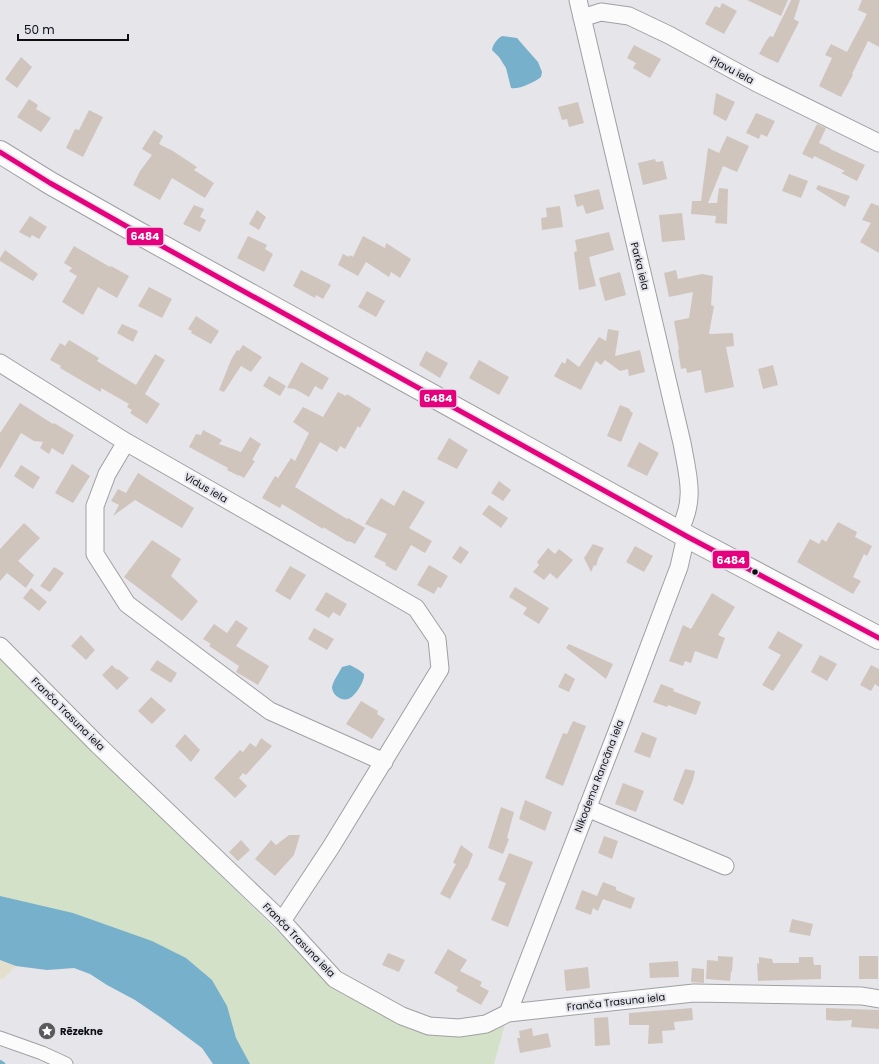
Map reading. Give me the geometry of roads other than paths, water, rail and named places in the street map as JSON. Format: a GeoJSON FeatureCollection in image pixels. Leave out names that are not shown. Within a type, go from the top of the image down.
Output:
{"type":"FeatureCollection","features":[{"type":"Feature","properties":{"kind":"main road"},"geometry":{"type":"LineString","coordinates":[[0,152],[50,183],[133,230],[683,534],[879,638]]}},
{"type":"Feature","properties":{"kind":"street","name":"Parka iela"},"geometry":{"type":"LineString","coordinates":[[578,0],[682,443],[690,489],[689,506],[683,534]]}},
{"type":"Feature","properties":{"kind":"street","name":"Pļavu iela"},"geometry":{"type":"LineString","coordinates":[[582,18],[601,12],[629,16],[669,35],[757,83],[879,143]]}},
{"type":"Feature","properties":{"kind":"street","name":"Vidus iela"},"geometry":{"type":"LineString","coordinates":[[0,363],[126,442],[416,608],[437,639],[440,669],[384,762]]}},
{"type":"Feature","properties":{"kind":"street"},"geometry":{"type":"LineString","coordinates":[[126,442],[107,474],[96,506],[95,554],[127,604],[270,711],[384,762],[331,847],[282,921]]}},
{"type":"Feature","properties":{"kind":"street","name":"Nikodema Rancāna iela"},"geometry":{"type":"LineString","coordinates":[[508,1013],[676,574],[684,546],[683,534]]}},
{"type":"Feature","properties":{"kind":"street","name":"Franča Trasuna iela"},"geometry":{"type":"LineString","coordinates":[[0,646],[98,745],[282,921],[335,978],[402,1016],[429,1026],[460,1028],[486,1024],[508,1013],[694,993],[862,996],[879,999]]}},
{"type":"Feature","properties":{"kind":"street"},"geometry":{"type":"LineString","coordinates":[[587,808],[725,866]]}},
{"type":"Feature","properties":{"kind":"street"},"geometry":{"type":"LineString","coordinates":[[0,1038],[42,1053],[66,1064]]}},
{"type":"Feature","properties":{"kind":"water"},"geometry":{"type":"Polygon","coordinates":[[[502,36],[517,38],[538,62],[542,72],[541,77],[518,88],[511,88],[506,68],[499,57],[492,50],[498,39],[502,36]]]}},
{"type":"Feature","properties":{"kind":"water"},"geometry":{"type":"Polygon","coordinates":[[[350,665],[364,674],[364,677],[354,695],[351,698],[343,699],[335,695],[332,687],[342,667],[350,665]]]}},
{"type":"Feature","properties":{"kind":"water"},"geometry":{"type":"Polygon","coordinates":[[[0,896],[73,913],[152,941],[186,958],[212,980],[227,1006],[236,1038],[250,1064],[213,1064],[202,1048],[163,1019],[135,1000],[90,974],[74,968],[47,970],[16,966],[0,960],[0,896]]]}},
{"type":"Feature","properties":{"kind":"place","name":"Rēzekne"},"geometry":{"type":"Point","coordinates":[47,1031]}}]}
